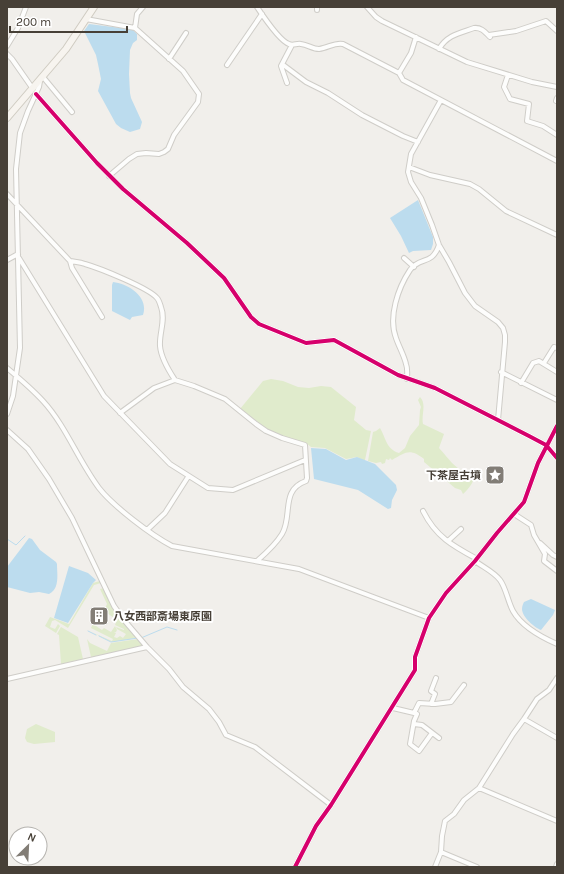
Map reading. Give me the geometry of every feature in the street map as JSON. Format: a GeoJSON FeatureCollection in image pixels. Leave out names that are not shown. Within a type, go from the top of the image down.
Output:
{"type":"FeatureCollection","features":[{"type":"Feature","properties":{"kind":"main road"},"geometry":{"type":"LineString","coordinates":[[7,118],[35,91],[42,79],[66,49],[94,7]]}},
{"type":"Feature","properties":{"kind":"street"},"geometry":{"type":"LineString","coordinates":[[7,46],[18,28],[26,7]]}},
{"type":"Feature","properties":{"kind":"street"},"geometry":{"type":"LineString","coordinates":[[135,28],[137,14],[143,7]]}},
{"type":"Feature","properties":{"kind":"street"},"geometry":{"type":"LineString","coordinates":[[257,7],[287,44],[302,44],[313,48],[338,43],[343,44],[399,73],[403,80],[557,161]]}},
{"type":"Feature","properties":{"kind":"street"},"geometry":{"type":"LineString","coordinates":[[367,7],[376,17],[467,62],[508,75],[557,87]]}},
{"type":"Feature","properties":{"kind":"street"},"geometry":{"type":"LineString","coordinates":[[227,65],[262,14]]}},
{"type":"Feature","properties":{"kind":"street"},"geometry":{"type":"LineString","coordinates":[[86,20],[135,28],[189,77],[199,94],[198,102],[174,135],[168,149],[159,154],[137,154],[128,159],[109,176]]}},
{"type":"Feature","properties":{"kind":"street"},"geometry":{"type":"LineString","coordinates":[[439,49],[443,42],[448,38],[478,27],[490,36],[516,31],[546,22],[557,31]]}},
{"type":"Feature","properties":{"kind":"street"},"geometry":{"type":"LineString","coordinates":[[169,59],[186,33]]}},
{"type":"Feature","properties":{"kind":"street"},"geometry":{"type":"LineString","coordinates":[[399,73],[411,53],[416,38]]}},
{"type":"Feature","properties":{"kind":"street"},"geometry":{"type":"LineString","coordinates":[[173,43],[178,46]]}},
{"type":"Feature","properties":{"kind":"street"},"geometry":{"type":"LineString","coordinates":[[287,83],[281,66],[292,45]]}},
{"type":"Feature","properties":{"kind":"street"},"geometry":{"type":"LineString","coordinates":[[7,54],[35,91],[109,176],[224,278],[251,317],[259,324],[306,342],[334,340],[407,380],[435,388],[546,445],[557,458]]}},
{"type":"Feature","properties":{"kind":"street"},"geometry":{"type":"LineString","coordinates":[[282,64],[306,82],[328,93],[362,115],[418,142]]}},
{"type":"Feature","properties":{"kind":"street"},"geometry":{"type":"LineString","coordinates":[[508,75],[504,87],[510,99],[529,104],[527,121],[543,126],[557,135]]}},
{"type":"Feature","properties":{"kind":"street"},"geometry":{"type":"LineString","coordinates":[[42,79],[72,112]]}},
{"type":"Feature","properties":{"kind":"street"},"geometry":{"type":"LineString","coordinates":[[7,414],[13,396],[20,348],[16,168],[20,133],[35,91]]}},
{"type":"Feature","properties":{"kind":"street"},"geometry":{"type":"LineString","coordinates":[[441,100],[411,154],[408,172],[411,182],[421,198],[439,245],[464,293],[475,305],[498,322],[503,328],[505,335],[498,420]]}},
{"type":"Feature","properties":{"kind":"street"},"geometry":{"type":"LineString","coordinates":[[409,167],[430,175],[470,184],[479,189],[506,211],[557,235]]}},
{"type":"Feature","properties":{"kind":"street"},"geometry":{"type":"LineString","coordinates":[[7,194],[70,261],[72,268],[102,317]]}},
{"type":"Feature","properties":{"kind":"street"},"geometry":{"type":"LineString","coordinates":[[407,380],[407,365],[396,338],[393,326],[393,316],[398,293],[411,269],[418,263],[433,257],[439,245]]}},
{"type":"Feature","properties":{"kind":"street"},"geometry":{"type":"LineString","coordinates":[[7,260],[18,256]]}},
{"type":"Feature","properties":{"kind":"street"},"geometry":{"type":"LineString","coordinates":[[18,256],[104,396],[170,464],[188,477],[208,488],[233,490],[305,460]]}},
{"type":"Feature","properties":{"kind":"street"},"geometry":{"type":"LineString","coordinates":[[404,258],[414,266]]}},
{"type":"Feature","properties":{"kind":"street"},"geometry":{"type":"LineString","coordinates":[[70,261],[84,263],[112,274],[150,292],[158,299],[162,308],[163,317],[160,347],[175,380]]}},
{"type":"Feature","properties":{"kind":"street"},"geometry":{"type":"LineString","coordinates":[[544,363],[554,347],[557,348]]}},
{"type":"Feature","properties":{"kind":"street"},"geometry":{"type":"LineString","coordinates":[[522,383],[533,363],[539,360],[557,372]]}},
{"type":"Feature","properties":{"kind":"street"},"geometry":{"type":"LineString","coordinates":[[7,368],[43,401],[59,422],[99,488],[116,506],[159,539],[172,546],[299,569],[429,618]]}},
{"type":"Feature","properties":{"kind":"street"},"geometry":{"type":"LineString","coordinates":[[501,372],[557,400]]}},
{"type":"Feature","properties":{"kind":"street"},"geometry":{"type":"LineString","coordinates":[[120,413],[154,388],[175,380],[225,399],[266,431],[305,445],[306,481],[300,483],[290,496],[286,521],[282,534],[257,561]]}},
{"type":"Feature","properties":{"kind":"street"},"geometry":{"type":"LineString","coordinates":[[295,867],[316,826],[393,708],[415,670],[415,657],[429,618],[446,593],[476,560],[524,502],[538,463],[557,426]]}},
{"type":"Feature","properties":{"kind":"street"},"geometry":{"type":"LineString","coordinates":[[7,430],[28,449],[38,462],[72,518],[114,606],[147,647],[169,669],[183,687],[209,709],[219,722],[226,735],[255,747],[331,805]]}},
{"type":"Feature","properties":{"kind":"street"},"geometry":{"type":"LineString","coordinates":[[147,530],[165,513],[188,477]]}},
{"type":"Feature","properties":{"kind":"street"},"geometry":{"type":"LineString","coordinates":[[423,511],[434,530],[476,560],[501,581],[513,612],[520,621],[534,632],[557,644]]}},
{"type":"Feature","properties":{"kind":"street"},"geometry":{"type":"LineString","coordinates":[[514,514],[531,525],[534,535],[545,554],[544,561],[557,571]]}},
{"type":"Feature","properties":{"kind":"street"},"geometry":{"type":"LineString","coordinates":[[448,541],[461,529]]}},
{"type":"Feature","properties":{"kind":"street"},"geometry":{"type":"LineString","coordinates":[[537,540],[557,557]]}},
{"type":"Feature","properties":{"kind":"street"},"geometry":{"type":"LineString","coordinates":[[7,678],[147,647]]}},
{"type":"Feature","properties":{"kind":"street"},"geometry":{"type":"LineString","coordinates":[[431,704],[435,694],[430,691],[436,678]]}},
{"type":"Feature","properties":{"kind":"street"},"geometry":{"type":"LineString","coordinates":[[435,867],[441,852],[445,821],[454,814],[464,800],[479,788],[537,699],[549,690],[557,678]]}},
{"type":"Feature","properties":{"kind":"street"},"geometry":{"type":"LineString","coordinates":[[414,713],[419,703],[431,704],[451,702],[464,686]]}},
{"type":"Feature","properties":{"kind":"street"},"geometry":{"type":"LineString","coordinates":[[393,708],[417,714],[410,744],[419,751],[432,733]]}},
{"type":"Feature","properties":{"kind":"street"},"geometry":{"type":"LineString","coordinates":[[524,719],[557,738]]}},
{"type":"Feature","properties":{"kind":"street"},"geometry":{"type":"LineString","coordinates":[[414,724],[422,725],[439,738]]}},
{"type":"Feature","properties":{"kind":"street"},"geometry":{"type":"LineString","coordinates":[[479,788],[557,821]]}},
{"type":"Feature","properties":{"kind":"street"},"geometry":{"type":"LineString","coordinates":[[441,852],[477,867]]}},
{"type":"Feature","properties":{"kind":"green space"},"geometry":{"type":"Polygon","coordinates":[[[271,379],[283,381],[298,387],[331,387],[356,407],[354,420],[366,430],[371,431],[365,460],[357,457],[346,459],[325,448],[311,447],[306,443],[282,437],[267,429],[240,409],[263,381],[271,379]]]}},
{"type":"Feature","properties":{"kind":"green space"},"geometry":{"type":"Polygon","coordinates":[[[420,397],[423,403],[423,424],[444,434],[439,448],[451,462],[462,470],[475,470],[476,473],[473,482],[463,494],[461,490],[455,488],[424,462],[424,459],[415,453],[408,452],[392,460],[390,458],[389,460],[386,459],[385,463],[382,464],[381,462],[376,463],[368,461],[373,432],[380,428],[391,449],[399,453],[405,448],[410,436],[419,425],[421,407],[418,400],[420,397]]]}},
{"type":"Feature","properties":{"kind":"green space"},"geometry":{"type":"Polygon","coordinates":[[[100,581],[101,583],[94,585],[68,628],[55,620],[52,621],[50,627],[55,629],[58,624],[60,626],[56,633],[45,626],[50,617],[69,624],[93,583],[100,581]]]}},
{"type":"Feature","properties":{"kind":"green space"},"geometry":{"type":"Polygon","coordinates":[[[104,588],[117,614],[137,638],[112,642],[89,631],[112,641],[113,639],[91,628],[93,624],[102,630],[104,628],[111,632],[115,626],[117,630],[114,632],[116,633],[114,637],[117,638],[120,636],[123,638],[126,634],[117,629],[116,627],[124,630],[115,625],[117,620],[104,611],[107,604],[100,589],[104,588]]]}},
{"type":"Feature","properties":{"kind":"green space"},"geometry":{"type":"Polygon","coordinates":[[[61,627],[78,637],[83,659],[61,664],[59,635],[57,634],[61,627]]]}},
{"type":"Feature","properties":{"kind":"green space"},"geometry":{"type":"Polygon","coordinates":[[[87,639],[90,643],[107,651],[111,643],[138,639],[143,644],[142,646],[91,657],[87,639]]]}},
{"type":"Feature","properties":{"kind":"green space"},"geometry":{"type":"Polygon","coordinates":[[[36,724],[55,732],[55,742],[34,744],[27,742],[25,738],[27,729],[36,724]]]}},
{"type":"Feature","properties":{"kind":"water"},"geometry":{"type":"Polygon","coordinates":[[[89,24],[129,29],[133,30],[137,34],[137,40],[133,43],[130,50],[129,74],[131,98],[142,122],[140,129],[130,132],[116,124],[98,91],[101,79],[96,55],[84,31],[89,24]]]}},
{"type":"Feature","properties":{"kind":"water"},"geometry":{"type":"Polygon","coordinates":[[[418,200],[433,237],[433,244],[431,250],[413,251],[409,253],[390,218],[418,200]]]}},
{"type":"Feature","properties":{"kind":"water"},"geometry":{"type":"Polygon","coordinates":[[[113,282],[125,285],[136,292],[143,303],[143,315],[132,317],[130,320],[112,311],[113,282]]]}},
{"type":"Feature","properties":{"kind":"water"},"geometry":{"type":"Polygon","coordinates":[[[311,448],[326,449],[346,460],[357,457],[375,464],[396,485],[397,490],[392,500],[391,508],[388,509],[358,490],[314,479],[311,448]]]}},
{"type":"Feature","properties":{"kind":"water"},"geometry":{"type":"Polygon","coordinates":[[[29,538],[32,539],[40,550],[57,564],[55,589],[49,594],[39,592],[30,593],[7,587],[7,567],[29,538]]]}},
{"type":"Feature","properties":{"kind":"water"},"geometry":{"type":"Polygon","coordinates":[[[69,566],[88,573],[96,580],[68,623],[54,618],[69,566]]]}},
{"type":"Feature","properties":{"kind":"water"},"geometry":{"type":"Polygon","coordinates":[[[531,599],[555,610],[553,615],[541,630],[529,622],[522,609],[524,602],[531,599]]]}},
{"type":"Feature","properties":{"kind":"waterway"},"geometry":{"type":"LineString","coordinates":[[7,539],[16,545],[25,536]]}},
{"type":"Feature","properties":{"kind":"waterway"},"geometry":{"type":"LineString","coordinates":[[141,638],[167,627],[177,630]]}},
{"type":"Feature","properties":{"kind":"waterway"},"geometry":{"type":"LineString","coordinates":[[88,631],[96,635]]}},
{"type":"Feature","properties":{"kind":"waterway"},"geometry":{"type":"LineString","coordinates":[[99,636],[111,642],[138,638]]}},
{"type":"Feature","properties":{"kind":"cycle path"},"geometry":{"type":"LineString","coordinates":[[36,94],[97,163],[123,189],[187,243],[224,278],[251,317],[259,324],[306,343],[334,340],[398,375],[435,388],[529,436],[546,445],[557,458]]}},
{"type":"Feature","properties":{"kind":"cycle path"},"geometry":{"type":"LineString","coordinates":[[295,867],[316,826],[331,805],[415,670],[415,657],[429,618],[446,593],[524,502],[538,463],[557,426]]}},
{"type":"Feature","properties":{"kind":"place","name":"下茶屋古墳"},"geometry":{"type":"Point","coordinates":[495,475]}},
{"type":"Feature","properties":{"kind":"place","name":"八女西部斎場東原園"},"geometry":{"type":"Point","coordinates":[99,616]}}]}
